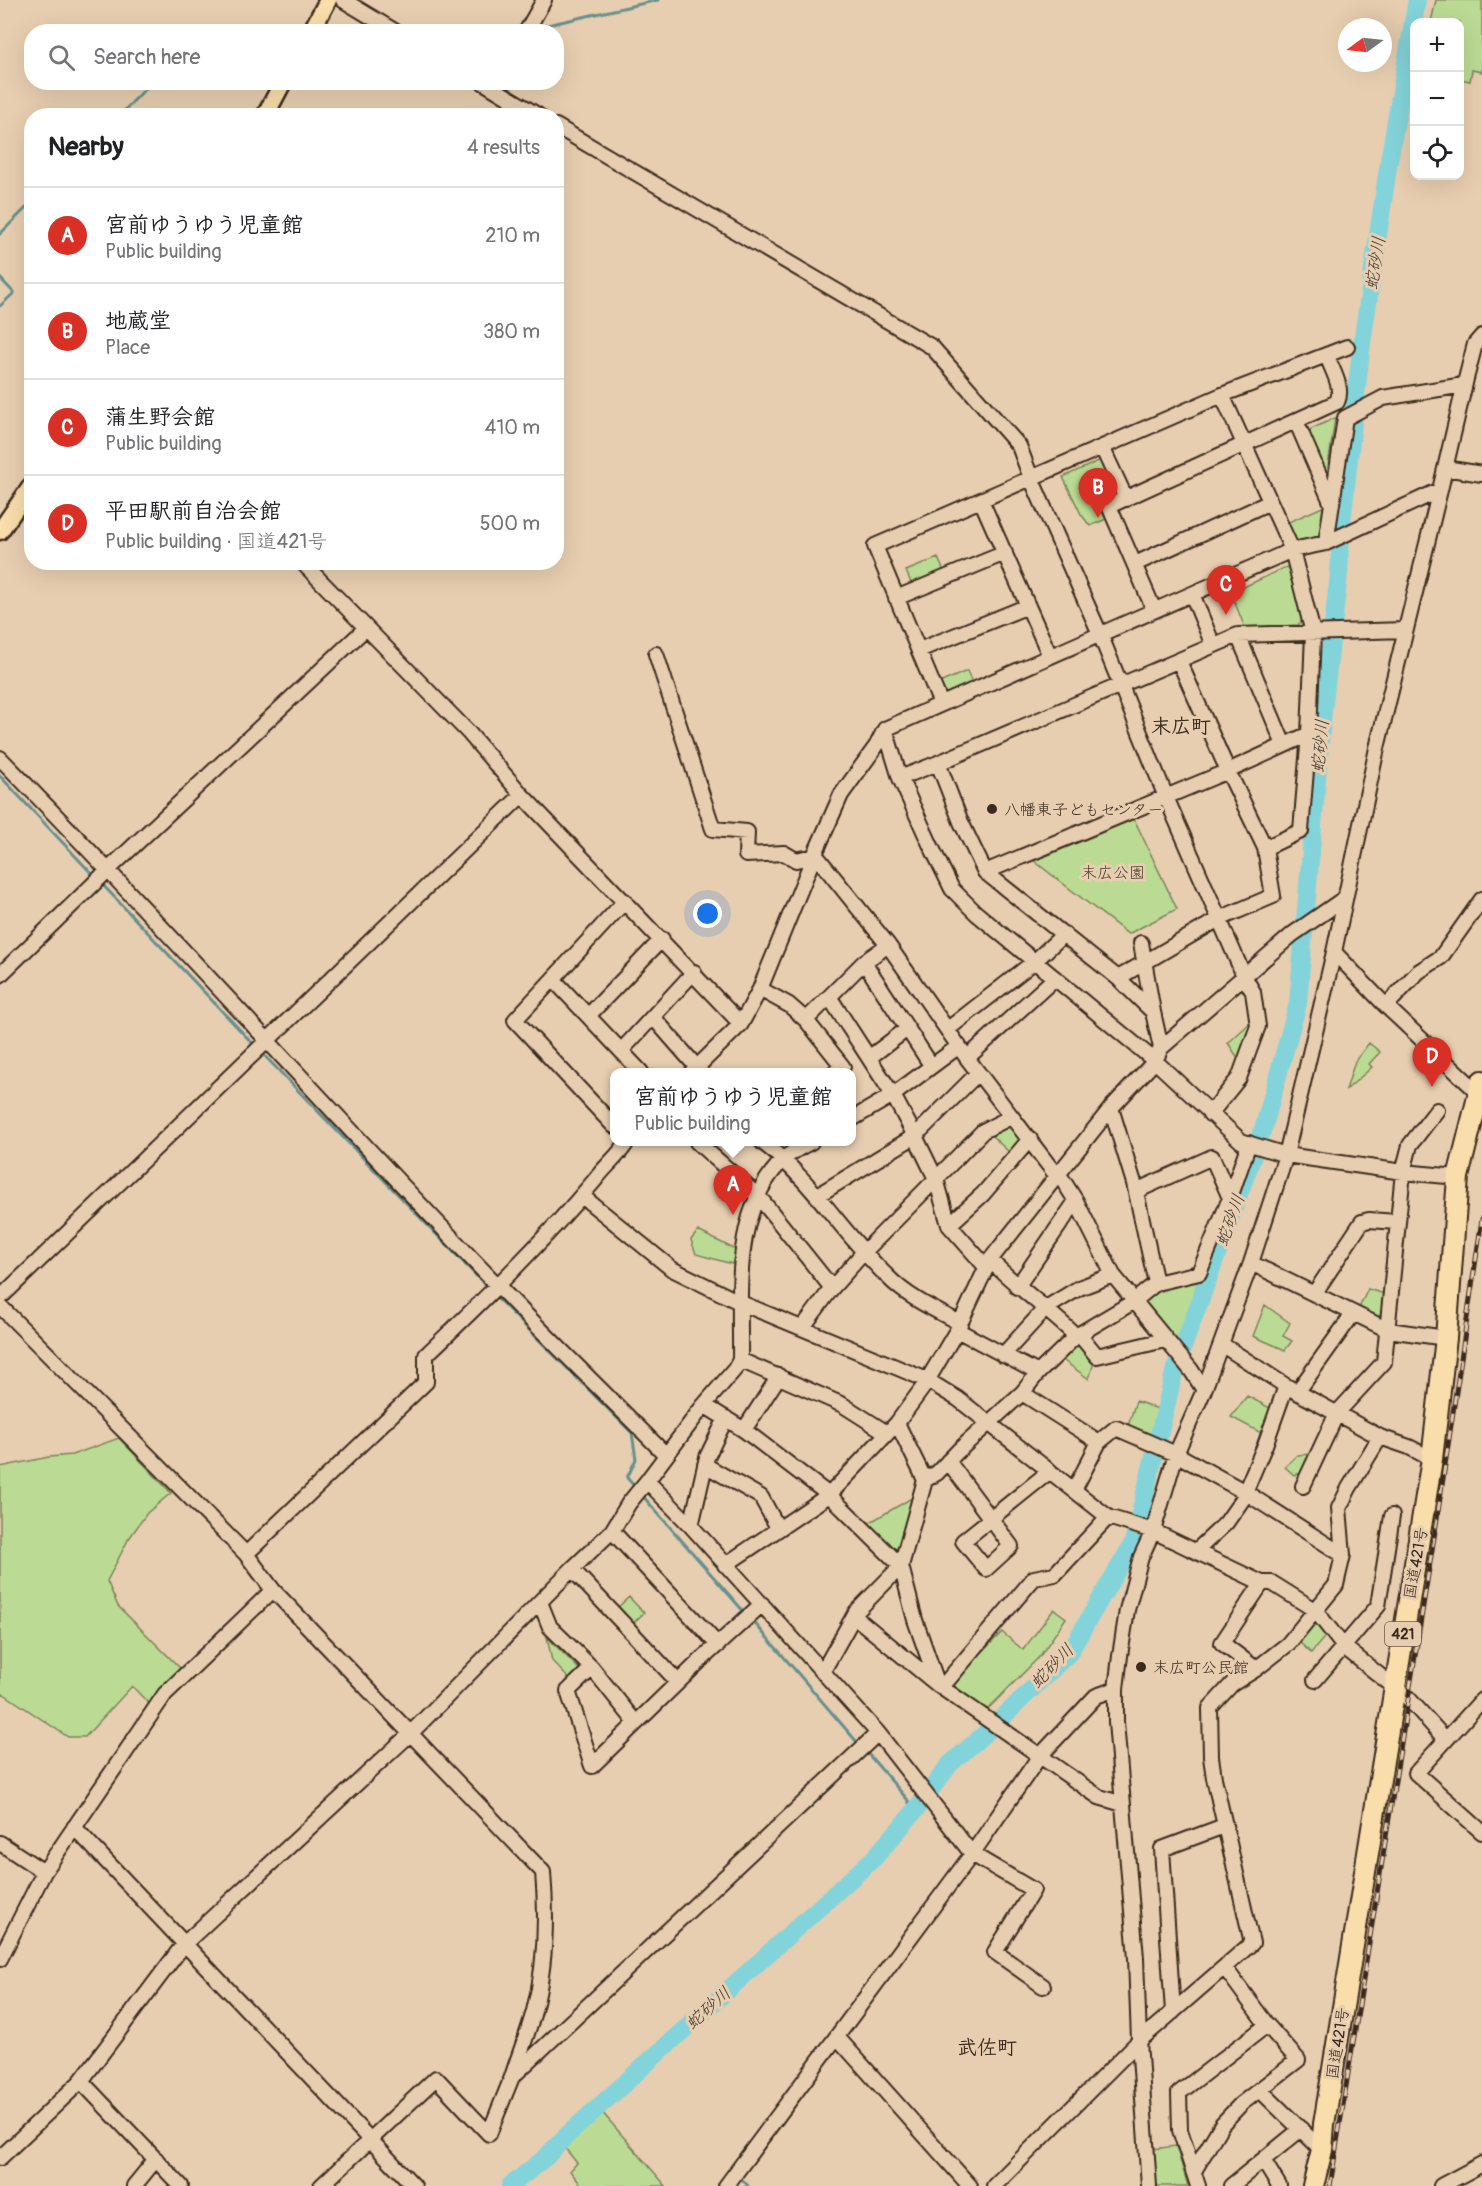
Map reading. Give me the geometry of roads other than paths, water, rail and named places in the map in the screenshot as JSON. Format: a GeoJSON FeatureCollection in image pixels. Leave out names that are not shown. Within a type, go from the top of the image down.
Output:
{"type":"FeatureCollection","features":[{"type":"Feature","properties":{"kind":"highway","name":"国道421号"},"geometry":{"type":"LineString","coordinates":[[1313,2186],[1322,2150],[1324,2124],[1432,1459],[1446,1338],[1458,1177],[1481,1090]]}},
{"type":"Feature","properties":{"kind":"main road"},"geometry":{"type":"LineString","coordinates":[[315,24],[328,0]]}},
{"type":"Feature","properties":{"kind":"main road"},"geometry":{"type":"LineString","coordinates":[[269,108],[279,90]]}},
{"type":"Feature","properties":{"kind":"main road"},"geometry":{"type":"LineString","coordinates":[[1,526],[24,496]]}},
{"type":"Feature","properties":{"kind":"street"},"geometry":{"type":"LineString","coordinates":[[343,0],[383,24]]}},
{"type":"Feature","properties":{"kind":"street"},"geometry":{"type":"LineString","coordinates":[[530,24],[544,0]]}},
{"type":"Feature","properties":{"kind":"street"},"geometry":{"type":"LineString","coordinates":[[500,90],[527,108]]}},
{"type":"Feature","properties":{"kind":"street"},"geometry":{"type":"LineString","coordinates":[[564,131],[932,347],[1019,446],[1100,634],[1166,797],[1253,992],[1258,1026],[1239,1078],[1210,1114]]}},
{"type":"Feature","properties":{"kind":"street"},"geometry":{"type":"LineString","coordinates":[[1149,2186],[1136,1958],[1116,1722],[1116,1689],[1127,1610],[1141,1557],[1153,1531],[1176,1454],[1204,1390],[1251,1263],[1286,1155],[1334,952],[1377,748],[1405,630],[1464,385],[1475,344],[1482,336]]}},
{"type":"Feature","properties":{"kind":"street"},"geometry":{"type":"LineString","coordinates":[[941,704],[875,546],[1222,395],[1347,347]]}},
{"type":"Feature","properties":{"kind":"street"},"geometry":{"type":"LineString","coordinates":[[1154,610],[1109,506],[1337,402],[1340,396],[1339,387],[1327,356]]}},
{"type":"Feature","properties":{"kind":"street"},"geometry":{"type":"LineString","coordinates":[[1326,543],[1345,418],[1383,398],[1464,385]]}},
{"type":"Feature","properties":{"kind":"street"},"geometry":{"type":"LineString","coordinates":[[1222,395],[1292,550],[1312,633],[1309,734],[1301,831],[1265,848]]}},
{"type":"Feature","properties":{"kind":"street"},"geometry":{"type":"LineString","coordinates":[[1296,421],[1331,503]]}},
{"type":"Feature","properties":{"kind":"street"},"geometry":{"type":"LineString","coordinates":[[1101,447],[1126,499]]}},
{"type":"Feature","properties":{"kind":"street"},"geometry":{"type":"LineString","coordinates":[[1445,468],[1482,474]]}},
{"type":"Feature","properties":{"kind":"street"},"geometry":{"type":"LineString","coordinates":[[700,1068],[741,1024],[760,989],[814,856],[842,795],[877,746],[885,729],[1292,550],[1326,543],[1440,490]]}},
{"type":"Feature","properties":{"kind":"street"},"geometry":{"type":"LineString","coordinates":[[981,500],[1050,656]]}},
{"type":"Feature","properties":{"kind":"street"},"geometry":{"type":"LineString","coordinates":[[1135,564],[1270,502]]}},
{"type":"Feature","properties":{"kind":"street"},"geometry":{"type":"LineString","coordinates":[[896,598],[1005,553]]}},
{"type":"Feature","properties":{"kind":"street"},"geometry":{"type":"LineString","coordinates":[[310,570],[468,732],[522,795],[741,1024]]}},
{"type":"Feature","properties":{"kind":"street"},"geometry":{"type":"LineString","coordinates":[[1192,594],[1213,645]]}},
{"type":"Feature","properties":{"kind":"street"},"geometry":{"type":"LineString","coordinates":[[919,650],[1028,606]]}},
{"type":"Feature","properties":{"kind":"street"},"geometry":{"type":"LineString","coordinates":[[0,975],[109,869],[366,628]]}},
{"type":"Feature","properties":{"kind":"street"},"geometry":{"type":"LineString","coordinates":[[900,778],[1238,635],[1405,630]]}},
{"type":"Feature","properties":{"kind":"street"},"geometry":{"type":"LineString","coordinates":[[1238,635],[1284,745]]}},
{"type":"Feature","properties":{"kind":"street"},"geometry":{"type":"LineString","coordinates":[[656,654],[713,830],[747,832],[746,855],[784,853],[796,860],[814,856],[818,858],[888,945],[1011,1117],[1056,1175],[1062,1179],[1076,1201],[1113,1275],[1191,1370],[1204,1390]]}},
{"type":"Feature","properties":{"kind":"street"},"geometry":{"type":"LineString","coordinates":[[1118,978],[1220,919],[1273,896],[1265,848],[1179,661]]}},
{"type":"Feature","properties":{"kind":"street"},"geometry":{"type":"LineString","coordinates":[[885,729],[900,778],[952,889],[976,913],[1155,1061],[1241,1141],[1286,1155],[1403,1172],[1458,1177]]}},
{"type":"Feature","properties":{"kind":"street"},"geometry":{"type":"LineString","coordinates":[[985,872],[1228,771],[1309,734]]}},
{"type":"Feature","properties":{"kind":"street"},"geometry":{"type":"LineString","coordinates":[[0,758],[109,869],[498,1286],[665,1455]]}},
{"type":"Feature","properties":{"kind":"street"},"geometry":{"type":"LineString","coordinates":[[938,763],[985,872],[1118,978],[1154,1012]]}},
{"type":"Feature","properties":{"kind":"street"},"geometry":{"type":"LineString","coordinates":[[0,1298],[522,795]]}},
{"type":"Feature","properties":{"kind":"street"},"geometry":{"type":"LineString","coordinates":[[725,1565],[829,1495],[892,1428],[927,1380],[959,1326],[989,1264],[1056,1175],[1111,1108],[1155,1061],[1161,1048],[1293,934],[1345,898]]}},
{"type":"Feature","properties":{"kind":"street"},"geometry":{"type":"LineString","coordinates":[[1386,1006],[1418,972],[1441,957],[1482,899]]}},
{"type":"Feature","properties":{"kind":"street"},"geometry":{"type":"LineString","coordinates":[[610,1121],[515,1020],[625,901]]}},
{"type":"Feature","properties":{"kind":"street"},"geometry":{"type":"LineString","coordinates":[[948,1029],[1035,961],[1064,934]]}},
{"type":"Feature","properties":{"kind":"street"},"geometry":{"type":"LineString","coordinates":[[588,1016],[662,939]]}},
{"type":"Feature","properties":{"kind":"street"},"geometry":{"type":"LineString","coordinates":[[1141,943],[1161,1048]]}},
{"type":"Feature","properties":{"kind":"street"},"geometry":{"type":"LineString","coordinates":[[806,1020],[864,962],[888,945]]}},
{"type":"Feature","properties":{"kind":"street"},"geometry":{"type":"LineString","coordinates":[[1334,952],[1386,1006],[1481,1090]]}},
{"type":"Feature","properties":{"kind":"street"},"geometry":{"type":"LineString","coordinates":[[864,962],[931,1065]]}},
{"type":"Feature","properties":{"kind":"street"},"geometry":{"type":"LineString","coordinates":[[621,1052],[693,972]]}},
{"type":"Feature","properties":{"kind":"street"},"geometry":{"type":"LineString","coordinates":[[967,1058],[1055,978]]}},
{"type":"Feature","properties":{"kind":"street"},"geometry":{"type":"LineString","coordinates":[[553,979],[637,1068]]}},
{"type":"Feature","properties":{"kind":"street"},"geometry":{"type":"LineString","coordinates":[[760,989],[789,1005],[806,1020],[843,1067],[841,1068]]}},
{"type":"Feature","properties":{"kind":"street"},"geometry":{"type":"LineString","coordinates":[[830,998],[870,1057],[915,1136],[936,1179],[949,1225],[989,1264],[1046,1308],[1097,1356],[1165,1340]]}},
{"type":"Feature","properties":{"kind":"street"},"geometry":{"type":"LineString","coordinates":[[652,1017],[694,1068]]}},
{"type":"Feature","properties":{"kind":"street"},"geometry":{"type":"LineString","coordinates":[[870,1057],[907,1029]]}},
{"type":"Feature","properties":{"kind":"street"},"geometry":{"type":"LineString","coordinates":[[856,1117],[893,1095],[959,1046]]}},
{"type":"Feature","properties":{"kind":"street"},"geometry":{"type":"LineString","coordinates":[[818,1195],[915,1136],[978,1073]]}},
{"type":"Feature","properties":{"kind":"street"},"geometry":{"type":"LineString","coordinates":[[1111,1108],[1136,1191],[1156,1283]]}},
{"type":"Feature","properties":{"kind":"street"},"geometry":{"type":"LineString","coordinates":[[1303,1486],[1337,1413],[1384,1362],[1403,1172],[1410,1145],[1437,1110]]}},
{"type":"Feature","properties":{"kind":"street"},"geometry":{"type":"LineString","coordinates":[[803,1328],[832,1288],[864,1252],[983,1131],[1011,1117]]}},
{"type":"Feature","properties":{"kind":"street"},"geometry":{"type":"LineString","coordinates":[[949,1225],[983,1194],[1030,1139]]}},
{"type":"Feature","properties":{"kind":"street"},"geometry":{"type":"LineString","coordinates":[[823,1671],[854,1617],[901,1566],[925,1480],[937,1473],[958,1450],[1022,1393],[1038,1372],[1077,1335],[1133,1302],[1156,1283],[1199,1273],[1252,1144]]}},
{"type":"Feature","properties":{"kind":"street"},"geometry":{"type":"LineString","coordinates":[[246,1554],[426,1382],[426,1355],[498,1286],[582,1196],[624,1146]]}},
{"type":"Feature","properties":{"kind":"street"},"geometry":{"type":"LineString","coordinates":[[702,1146],[759,1197],[832,1288]]}},
{"type":"Feature","properties":{"kind":"street"},"geometry":{"type":"LineString","coordinates":[[767,1146],[784,1159],[818,1195],[888,1278],[922,1303],[1004,1355],[1038,1372]]}},
{"type":"Feature","properties":{"kind":"street"},"geometry":{"type":"LineString","coordinates":[[0,2158],[81,2081],[184,1944],[410,1734],[572,1569],[612,1532],[629,1503],[704,1405],[735,1370],[740,1360],[741,1257],[744,1236],[762,1188],[784,1159],[803,1146]]}},
{"type":"Feature","properties":{"kind":"street"},"geometry":{"type":"LineString","coordinates":[[1136,1191],[1212,1158],[1230,1198]]}},
{"type":"Feature","properties":{"kind":"street"},"geometry":{"type":"LineString","coordinates":[[582,1196],[672,1269],[741,1303],[927,1380],[990,1423],[1108,1517],[1153,1531],[1262,1582],[1272,1583],[1315,1610],[1344,1647],[1408,1698],[1446,1740]]}},
{"type":"Feature","properties":{"kind":"street"},"geometry":{"type":"LineString","coordinates":[[1017,1287],[1076,1201]]}},
{"type":"Feature","properties":{"kind":"street"},"geometry":{"type":"LineString","coordinates":[[1314,1294],[1362,1222],[1369,1220],[1397,1222]]}},
{"type":"Feature","properties":{"kind":"street"},"geometry":{"type":"LineString","coordinates":[[1251,1263],[1388,1330],[1446,1338]]}},
{"type":"Feature","properties":{"kind":"street"},"geometry":{"type":"LineString","coordinates":[[1004,1355],[1046,1308],[1079,1288],[1113,1275]]}},
{"type":"Feature","properties":{"kind":"street"},"geometry":{"type":"LineString","coordinates":[[0,1306],[246,1554],[273,1590],[543,1872],[546,1912],[544,1957],[534,2010],[512,2078],[489,2134],[436,2078],[321,2186]]}},
{"type":"Feature","properties":{"kind":"street"},"geometry":{"type":"LineString","coordinates":[[1196,1551],[1226,1523],[1246,1492],[1292,1388],[1353,1314]]}},
{"type":"Feature","properties":{"kind":"street"},"geometry":{"type":"LineString","coordinates":[[1221,1344],[1292,1388],[1380,1437],[1409,1447],[1432,1459]]}},
{"type":"Feature","properties":{"kind":"street"},"geometry":{"type":"LineString","coordinates":[[740,1360],[892,1428],[925,1480]]}},
{"type":"Feature","properties":{"kind":"street"},"geometry":{"type":"LineString","coordinates":[[744,1430],[779,1376]]}},
{"type":"Feature","properties":{"kind":"street"},"geometry":{"type":"LineString","coordinates":[[1022,1393],[1100,1442]]}},
{"type":"Feature","properties":{"kind":"street"},"geometry":{"type":"LineString","coordinates":[[704,1405],[744,1430],[829,1495],[901,1566],[915,1620],[940,1686]]}},
{"type":"Feature","properties":{"kind":"street"},"geometry":{"type":"LineString","coordinates":[[692,1526],[707,1456],[726,1418]]}},
{"type":"Feature","properties":{"kind":"street"},"geometry":{"type":"LineString","coordinates":[[1074,1490],[1100,1442],[1116,1428],[1176,1454],[1246,1492],[1343,1555]]}},
{"type":"Feature","properties":{"kind":"street"},"geometry":{"type":"LineString","coordinates":[[994,2186],[1139,2041],[1252,1943],[1210,1757],[1210,1708],[1232,1684],[1288,1644],[1336,1585],[1343,1555],[1339,1508],[1380,1437]]}},
{"type":"Feature","properties":{"kind":"street"},"geometry":{"type":"LineString","coordinates":[[948,1461],[991,1519],[1050,1471]]}},
{"type":"Feature","properties":{"kind":"street"},"geometry":{"type":"LineString","coordinates":[[705,1466],[761,1497],[778,1528]]}},
{"type":"Feature","properties":{"kind":"street"},"geometry":{"type":"LineString","coordinates":[[647,1481],[692,1526],[878,1734],[972,1854],[1034,1890],[995,1952],[1043,1986]]}},
{"type":"Feature","properties":{"kind":"street"},"geometry":{"type":"LineString","coordinates":[[1316,1680],[1378,1606],[1392,1516]]}},
{"type":"Feature","properties":{"kind":"street"},"geometry":{"type":"LineString","coordinates":[[940,1686],[1034,1578],[1055,1574],[1108,1517]]}},
{"type":"Feature","properties":{"kind":"street"},"geometry":{"type":"LineString","coordinates":[[612,1532],[718,1645]]}},
{"type":"Feature","properties":{"kind":"street"},"geometry":{"type":"LineString","coordinates":[[572,1569],[678,1682]]}},
{"type":"Feature","properties":{"kind":"street"},"geometry":{"type":"LineString","coordinates":[[1256,1669],[1221,1643],[1262,1582]]}},
{"type":"Feature","properties":{"kind":"street"},"geometry":{"type":"LineString","coordinates":[[0,1959],[44,1872],[165,1694],[273,1590]]}},
{"type":"Feature","properties":{"kind":"street"},"geometry":{"type":"LineString","coordinates":[[540,1602],[550,1627],[591,1668],[636,1722]]}},
{"type":"Feature","properties":{"kind":"street"},"geometry":{"type":"LineString","coordinates":[[591,1668],[568,1691],[592,1766],[762,1604]]}},
{"type":"Feature","properties":{"kind":"street"},"geometry":{"type":"LineString","coordinates":[[854,1617],[940,1686],[1039,1757],[1099,1797],[1123,1804]]}},
{"type":"Feature","properties":{"kind":"street"},"geometry":{"type":"LineString","coordinates":[[732,2184],[972,1854],[1039,1757],[1096,1696],[1116,1689]]}},
{"type":"Feature","properties":{"kind":"street"},"geometry":{"type":"LineString","coordinates":[[1482,1700],[1416,1773],[1482,1832]]}},
{"type":"Feature","properties":{"kind":"street"},"geometry":{"type":"LineString","coordinates":[[512,2078],[878,1734]]}},
{"type":"Feature","properties":{"kind":"street"},"geometry":{"type":"LineString","coordinates":[[1173,2012],[1162,1849],[1224,1826]]}},
{"type":"Feature","properties":{"kind":"street"},"geometry":{"type":"LineString","coordinates":[[74,1827],[414,2186]]}},
{"type":"Feature","properties":{"kind":"street"},"geometry":{"type":"LineString","coordinates":[[0,1843],[44,1872]]}},
{"type":"Feature","properties":{"kind":"street"},"geometry":{"type":"LineString","coordinates":[[1194,2171],[1222,2124],[1241,2104],[1298,2060],[1267,2025],[1225,1968]]}},
{"type":"Feature","properties":{"kind":"street"},"geometry":{"type":"LineString","coordinates":[[1198,2186],[1180,2130],[1179,2093],[1267,2025]]}},
{"type":"Feature","properties":{"kind":"street"},"geometry":{"type":"LineString","coordinates":[[837,2037],[970,2186]]}},
{"type":"Feature","properties":{"kind":"street"},"geometry":{"type":"LineString","coordinates":[[81,2081],[181,2186]]}},
{"type":"Feature","properties":{"kind":"street"},"geometry":{"type":"LineString","coordinates":[[1260,2090],[1322,2150]]}},
{"type":"Feature","properties":{"kind":"street"},"geometry":{"type":"LineString","coordinates":[[1231,2186],[1301,2129]]}},
{"type":"Feature","properties":{"kind":"street"},"geometry":{"type":"LineString","coordinates":[[134,2186],[156,2159]]}},
{"type":"Feature","properties":{"kind":"street"},"geometry":{"type":"LineString","coordinates":[[1263,2160],[1279,2186]]}},
{"type":"Feature","properties":{"kind":"street"},"geometry":{"type":"LineString","coordinates":[[1441,2186],[1482,2164]]}},
{"type":"Feature","properties":{"kind":"waterway"},"geometry":{"type":"LineString","coordinates":[[552,24],[658,0]]}},
{"type":"Feature","properties":{"kind":"waterway","name":"蛇砂川"},"geometry":{"type":"LineString","coordinates":[[510,2186],[546,2157],[564,2138],[874,1858],[914,1812],[950,1764],[998,1722],[1069,1653],[1133,1543],[1175,1369],[1264,1126],[1298,1003],[1322,720],[1361,350],[1389,161],[1417,0]]}},
{"type":"Feature","properties":{"kind":"waterway"},"geometry":{"type":"LineString","coordinates":[[127,108],[144,90]]}},
{"type":"Feature","properties":{"kind":"waterway"},"geometry":{"type":"LineString","coordinates":[[0,234],[24,210]]}},
{"type":"Feature","properties":{"kind":"waterway"},"geometry":{"type":"LineString","coordinates":[[0,278],[14,293],[0,306]]}},
{"type":"Feature","properties":{"kind":"waterway"},"geometry":{"type":"LineString","coordinates":[[0,776],[95,877]]}},
{"type":"Feature","properties":{"kind":"waterway"},"geometry":{"type":"LineString","coordinates":[[100,882],[256,1047]]}},
{"type":"Feature","properties":{"kind":"waterway"},"geometry":{"type":"LineString","coordinates":[[261,1052],[489,1289]]}},
{"type":"Feature","properties":{"kind":"waterway"},"geometry":{"type":"LineString","coordinates":[[493,1294],[632,1433],[636,1459],[627,1478],[637,1489]]}},
{"type":"Feature","properties":{"kind":"waterway"},"geometry":{"type":"LineString","coordinates":[[641,1494],[745,1613]]}},
{"type":"Feature","properties":{"kind":"waterway"},"geometry":{"type":"LineString","coordinates":[[752,1620],[857,1742]]}},
{"type":"Feature","properties":{"kind":"waterway"},"geometry":{"type":"LineString","coordinates":[[868,1754],[907,1799],[914,1812]]}},
{"type":"Feature","properties":{"kind":"waterway"},"geometry":{"type":"LineString","coordinates":[[740,2177],[748,2186]]}},
{"type":"Feature","properties":{"kind":"railway"},"geometry":{"type":"LineString","coordinates":[[1330,2186],[1436,1525],[1482,1219]]}},
{"type":"Feature","properties":{"kind":"place","name":"地蔵堂"},"geometry":{"type":"Point","coordinates":[1098,518]}},
{"type":"Feature","properties":{"kind":"place","name":"蒲生野会館"},"geometry":{"type":"Point","coordinates":[1226,615]}},
{"type":"Feature","properties":{"kind":"place","name":"八幡東子どもセンター"},"geometry":{"type":"Point","coordinates":[992,809]}},
{"type":"Feature","properties":{"kind":"place","name":"平田駅前自治会館"},"geometry":{"type":"Point","coordinates":[1432,1087]}},
{"type":"Feature","properties":{"kind":"place","name":"宮前ゆうゆう児童館"},"geometry":{"type":"Point","coordinates":[733,1215]}},
{"type":"Feature","properties":{"kind":"place","name":"末広町公民館"},"geometry":{"type":"Point","coordinates":[1141,1667]}},
{"type":"Feature","properties":{"kind":"district","name":"末広町"},"geometry":{"type":"Point","coordinates":[1181,726]}},
{"type":"Feature","properties":{"kind":"district","name":"武佐町"},"geometry":{"type":"Point","coordinates":[987,2047]}},
{"type":"Feature","properties":{"kind":"park label","name":"末広公園"},"geometry":{"type":"Point","coordinates":[1113,872]}}]}
